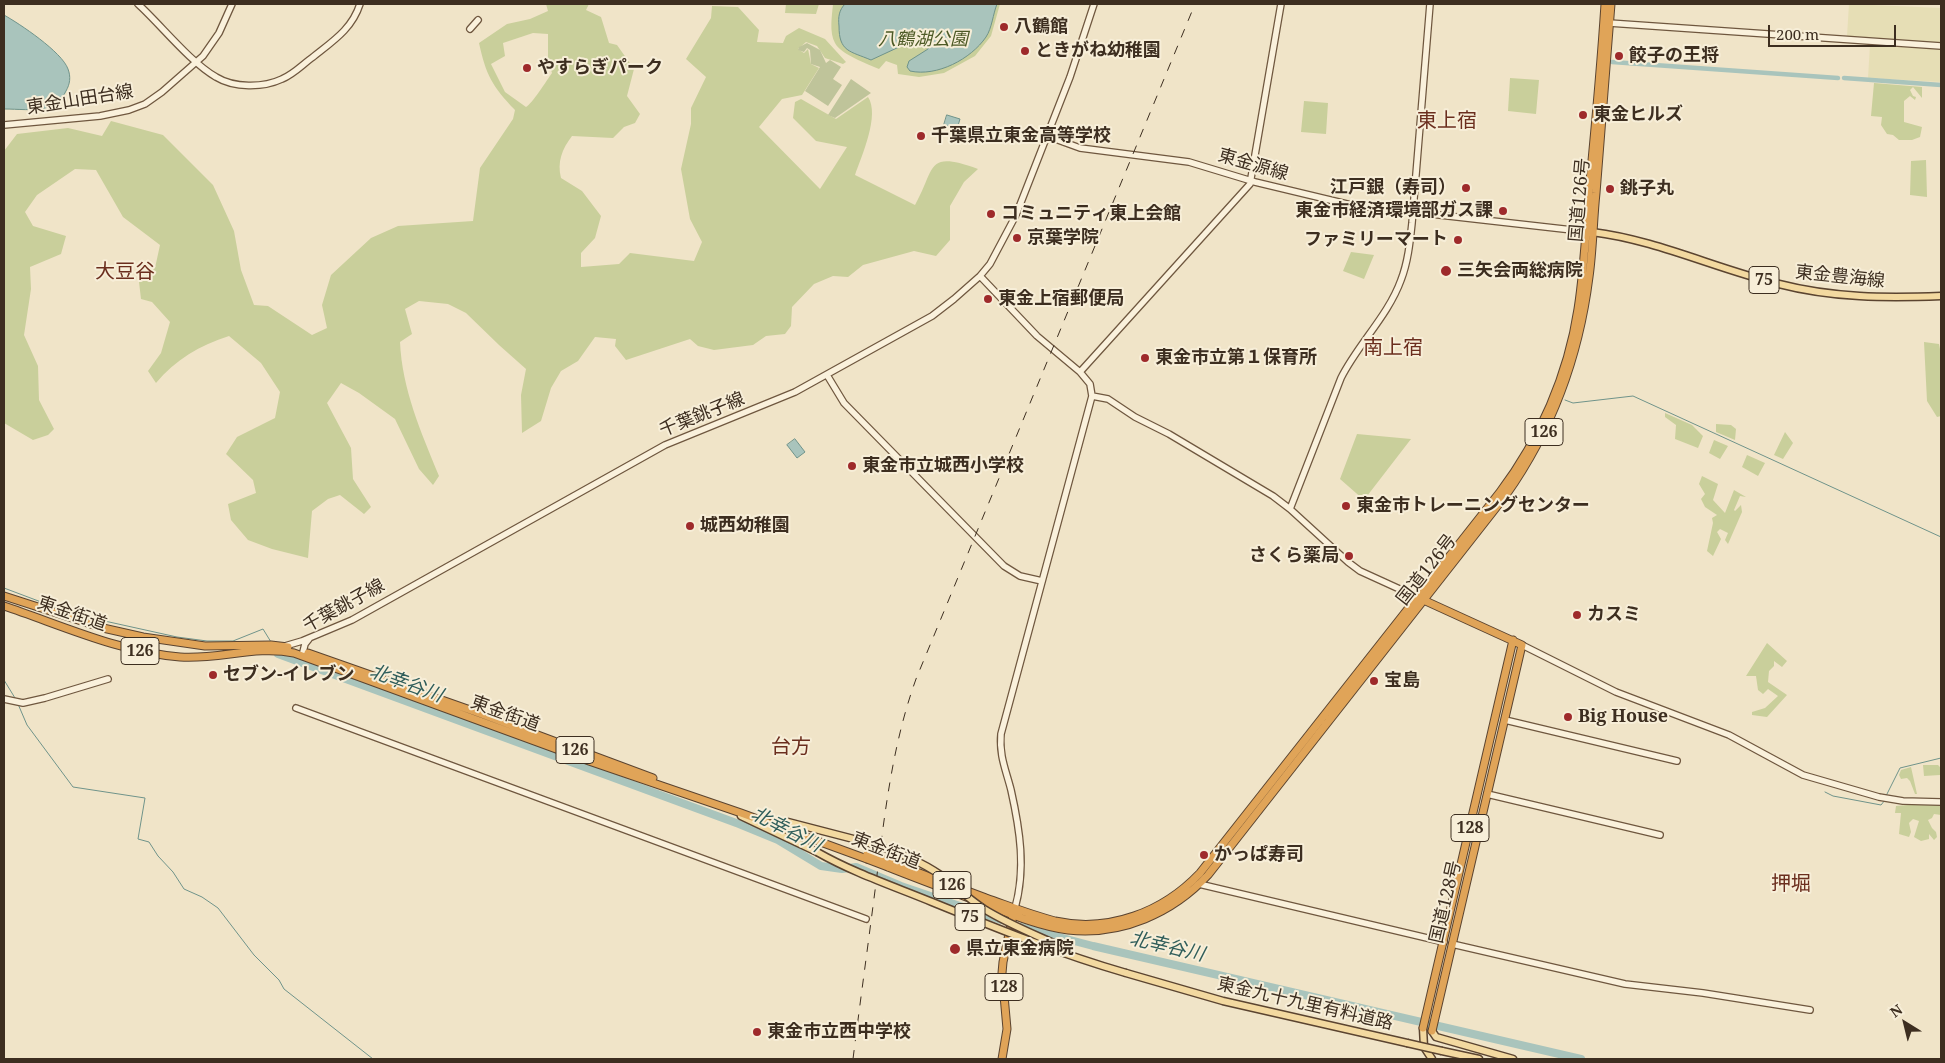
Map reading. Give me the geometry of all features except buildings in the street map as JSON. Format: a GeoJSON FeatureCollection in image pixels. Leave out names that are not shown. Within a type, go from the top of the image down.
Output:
{"type":"FeatureCollection","features":[{"type":"Feature","properties":{"kind":"highway","name":"国道126号"},"geometry":{"type":"LineString","coordinates":[[1014,912],[1075,924],[1102,924],[1143,914],[1163,904],[1185,888],[1213,858],[1514,484],[1548,424],[1568,375],[1581,327],[1589,277],[1589,232],[1605,4]]}},
{"type":"Feature","properties":{"kind":"highway","name":"国道126号"},"geometry":{"type":"LineString","coordinates":[[1589,232],[1611,4]]}},
{"type":"Feature","properties":{"kind":"highway","name":"東金街道"},"geometry":{"type":"LineString","coordinates":[[4,596],[102,628],[143,637],[205,646],[282,646],[589,761],[867,857],[1014,912]]}},
{"type":"Feature","properties":{"kind":"highway","name":"国道126号"},"geometry":{"type":"LineString","coordinates":[[1014,912],[1066,929],[1107,929],[1126,925],[1160,913],[1182,899],[1199,884],[1420,599]]}},
{"type":"Feature","properties":{"kind":"highway"},"geometry":{"type":"LineString","coordinates":[[1420,599],[1522,645]]}},
{"type":"Feature","properties":{"kind":"highway","name":"東金街道"},"geometry":{"type":"LineString","coordinates":[[4,606],[109,642],[150,653],[189,657],[274,650],[303,654],[376,676],[867,857]]}},
{"type":"Feature","properties":{"kind":"highway","name":"国道128号"},"geometry":{"type":"LineString","coordinates":[[1432,1031],[1430,1016],[1444,942],[1513,640]]}},
{"type":"Feature","properties":{"kind":"highway","name":"国道128号"},"geometry":{"type":"LineString","coordinates":[[1423,1028],[1430,1016],[1452,944],[1522,645]]}},
{"type":"Feature","properties":{"kind":"highway"},"geometry":{"type":"LineString","coordinates":[[1495,718],[1505,720]]}},
{"type":"Feature","properties":{"kind":"highway"},"geometry":{"type":"LineString","coordinates":[[1479,792],[1487,794]]}},
{"type":"Feature","properties":{"kind":"highway"},"geometry":{"type":"LineString","coordinates":[[1461,866],[1469,869]]}},
{"type":"Feature","properties":{"kind":"highway","name":"128"},"geometry":{"type":"LineString","coordinates":[[1002,1059],[1007,1029],[1002,973],[1014,912]]}},
{"type":"Feature","properties":{"kind":"highway"},"geometry":{"type":"LineString","coordinates":[[1444,942],[1452,944]]}},
{"type":"Feature","properties":{"kind":"main road","name":"東金豊海線"},"geometry":{"type":"LineString","coordinates":[[1589,232],[1609,234],[1674,251],[1776,284],[1800,289],[1857,297],[1941,296]]}},
{"type":"Feature","properties":{"kind":"main road","name":"東金九十九里有料道路"},"geometry":{"type":"LineString","coordinates":[[685,793],[694,800],[746,818],[868,877],[1101,966],[1223,1001],[1479,1059]]}},
{"type":"Feature","properties":{"kind":"main road","name":"東金九十九里有料道路"},"geometry":{"type":"LineString","coordinates":[[776,822],[788,822],[902,853],[929,867],[982,908],[1002,920],[1066,949],[1126,973]]}},
{"type":"Feature","properties":{"kind":"main road"},"geometry":{"type":"LineString","coordinates":[[1423,1028],[1424,1047],[1432,1059]]}},
{"type":"Feature","properties":{"kind":"main road"},"geometry":{"type":"LineString","coordinates":[[1432,1031],[1436,1037],[1513,1059]]}},
{"type":"Feature","properties":{"kind":"street"},"geometry":{"type":"LineString","coordinates":[[138,4],[197,62],[217,78],[226,82],[260,85],[280,80],[294,72],[344,32],[356,17],[360,4]]}},
{"type":"Feature","properties":{"kind":"street","name":"東金山田台線"},"geometry":{"type":"LineString","coordinates":[[4,125],[22,125],[100,116],[129,110],[145,104],[197,62],[215,38],[232,4]]}},
{"type":"Feature","properties":{"kind":"street"},"geometry":{"type":"LineString","coordinates":[[1047,136],[1070,78],[1094,4]]}},
{"type":"Feature","properties":{"kind":"street"},"geometry":{"type":"LineString","coordinates":[[1080,372],[1251,181],[1281,4]]}},
{"type":"Feature","properties":{"kind":"street"},"geometry":{"type":"LineString","coordinates":[[1290,509],[1341,378],[1349,362],[1394,297],[1402,278],[1408,253],[1430,4]]}},
{"type":"Feature","properties":{"kind":"street"},"geometry":{"type":"LineString","coordinates":[[470,29],[478,20]]}},
{"type":"Feature","properties":{"kind":"street"},"geometry":{"type":"LineString","coordinates":[[1609,23],[1941,46]]}},
{"type":"Feature","properties":{"kind":"street","name":"東金源線"},"geometry":{"type":"LineString","coordinates":[[1047,136],[1080,148],[1189,162],[1251,181],[1352,205],[1589,232]]}},
{"type":"Feature","properties":{"kind":"street","name":"千葉銚子線"},"geometry":{"type":"LineString","coordinates":[[303,654],[309,639],[352,620],[665,445],[775,401],[827,375],[932,316],[980,276],[994,258],[1016,215],[1047,136]]}},
{"type":"Feature","properties":{"kind":"street"},"geometry":{"type":"LineString","coordinates":[[980,276],[1037,336],[1080,372],[1090,384],[1092,396],[1001,734],[1000,748],[1012,794],[1021,850],[1021,874],[1014,912]]}},
{"type":"Feature","properties":{"kind":"street"},"geometry":{"type":"LineString","coordinates":[[827,375],[844,403],[1004,566],[1020,576],[1042,581]]}},
{"type":"Feature","properties":{"kind":"street"},"geometry":{"type":"LineString","coordinates":[[1092,396],[1108,399],[1135,417],[1168,434],[1273,496],[1360,571],[1420,599]]}},
{"type":"Feature","properties":{"kind":"street"},"geometry":{"type":"LineString","coordinates":[[282,646],[309,639]]}},
{"type":"Feature","properties":{"kind":"street"},"geometry":{"type":"LineString","coordinates":[[1522,645],[1616,692],[1655,708],[1702,723],[1729,735],[1803,775],[1879,797],[1903,801],[1941,802]]}},
{"type":"Feature","properties":{"kind":"street"},"geometry":{"type":"LineString","coordinates":[[4,700],[23,703],[108,679]]}},
{"type":"Feature","properties":{"kind":"street"},"geometry":{"type":"LineString","coordinates":[[296,708],[866,919]]}},
{"type":"Feature","properties":{"kind":"street"},"geometry":{"type":"LineString","coordinates":[[1505,720],[1677,761]]}},
{"type":"Feature","properties":{"kind":"street"},"geometry":{"type":"LineString","coordinates":[[1487,794],[1660,834]]}},
{"type":"Feature","properties":{"kind":"street"},"geometry":{"type":"LineString","coordinates":[[1199,884],[1444,942]]}},
{"type":"Feature","properties":{"kind":"street"},"geometry":{"type":"LineString","coordinates":[[1452,944],[1625,984],[1702,993],[1810,1010]]}},
{"type":"Feature","properties":{"kind":"shaded area"},"geometry":{"type":"Polygon","coordinates":[[[1849,4],[1941,8],[1941,43],[1847,36],[1849,4]]]}},
{"type":"Feature","properties":{"kind":"shaded area"},"geometry":{"type":"Polygon","coordinates":[[[1870,45],[1941,49],[1941,82],[1868,78],[1870,45]]]}},
{"type":"Feature","properties":{"kind":"green space"},"geometry":{"type":"Polygon","coordinates":[[[546,4],[589,4],[586,10],[601,17],[609,43],[617,45],[634,69],[627,96],[640,114],[635,123],[624,127],[613,138],[572,136],[563,151],[560,161],[561,178],[582,191],[601,216],[595,238],[581,253],[581,267],[619,264],[630,253],[694,261],[702,242],[690,219],[681,169],[691,124],[691,108],[706,77],[686,59],[711,18],[712,6],[738,7],[759,30],[757,42],[783,43],[786,36],[799,28],[825,39],[846,62],[843,64],[825,58],[817,46],[806,42],[798,49],[804,53],[808,49],[811,64],[819,68],[802,95],[782,99],[759,127],[820,189],[847,147],[816,141],[793,118],[795,102],[801,99],[836,119],[868,97],[872,114],[871,124],[855,175],[915,205],[930,172],[940,162],[949,161],[978,169],[964,182],[950,206],[950,240],[936,256],[914,251],[863,265],[848,277],[833,276],[814,284],[792,307],[791,326],[785,334],[766,336],[753,345],[714,350],[698,346],[690,339],[626,360],[615,346],[616,339],[595,337],[578,361],[561,371],[551,388],[541,421],[522,433],[521,395],[526,369],[466,313],[448,304],[419,301],[405,309],[412,334],[400,342],[404,377],[414,410],[439,476],[433,485],[419,469],[395,419],[359,393],[341,383],[327,403],[351,448],[353,479],[371,507],[364,514],[340,495],[328,499],[312,511],[308,558],[272,549],[248,540],[231,520],[228,504],[256,493],[253,480],[226,454],[237,437],[275,418],[280,392],[261,363],[229,336],[189,354],[171,367],[156,383],[148,371],[161,353],[170,322],[152,302],[141,299],[139,282],[155,268],[160,245],[123,217],[96,170],[75,169],[37,195],[25,212],[33,226],[66,236],[61,254],[30,267],[31,289],[24,335],[38,366],[39,400],[54,429],[48,435],[33,440],[4,423],[4,151],[17,134],[68,128],[102,136],[111,121],[163,135],[213,185],[234,231],[241,270],[254,305],[268,306],[312,335],[327,328],[322,305],[331,275],[371,238],[398,226],[473,221],[480,168],[513,119],[515,110],[491,80],[484,64],[479,43],[507,24],[530,19],[548,11],[546,4]],[[533,33],[503,43],[505,56],[491,64],[505,92],[526,107],[536,97],[552,73],[548,60],[548,34],[533,33]]]}},
{"type":"Feature","properties":{"kind":"green space"},"geometry":{"type":"Polygon","coordinates":[[[786,4],[819,4],[816,14],[785,13],[786,4]]]}},
{"type":"Feature","properties":{"kind":"green space","name":"八鶴湖公園"},"geometry":{"type":"Polygon","coordinates":[[[833,4],[1000,4],[991,36],[975,56],[944,73],[919,77],[898,74],[897,65],[886,61],[879,69],[842,51],[835,43],[832,34],[833,4]]]}},
{"type":"Feature","properties":{"kind":"green space"},"geometry":{"type":"Polygon","coordinates":[[[807,43],[820,50],[826,63],[830,60],[841,67],[833,79],[842,85],[828,106],[805,91],[820,67],[811,64],[810,50],[807,48],[804,52],[798,50],[799,47],[807,43]]]}},
{"type":"Feature","properties":{"kind":"green space"},"geometry":{"type":"Polygon","coordinates":[[[1510,78],[1539,80],[1536,114],[1508,111],[1510,78]]]}},
{"type":"Feature","properties":{"kind":"green space"},"geometry":{"type":"Polygon","coordinates":[[[851,79],[871,93],[835,118],[828,115],[851,79]]]}},
{"type":"Feature","properties":{"kind":"green space"},"geometry":{"type":"Polygon","coordinates":[[[1874,83],[1922,87],[1922,98],[1913,87],[1910,90],[1913,96],[1916,97],[1915,100],[1910,96],[1904,101],[1904,122],[1922,127],[1920,137],[1912,140],[1899,140],[1893,135],[1887,134],[1881,125],[1882,117],[1871,116],[1874,83]]]}},
{"type":"Feature","properties":{"kind":"green space"},"geometry":{"type":"Polygon","coordinates":[[[1304,101],[1328,103],[1326,134],[1301,132],[1304,101]]]}},
{"type":"Feature","properties":{"kind":"green space"},"geometry":{"type":"Polygon","coordinates":[[[1926,160],[1927,197],[1910,195],[1911,161],[1926,160]]]}},
{"type":"Feature","properties":{"kind":"green space"},"geometry":{"type":"Polygon","coordinates":[[[1351,252],[1374,255],[1364,279],[1343,271],[1351,252]]]}},
{"type":"Feature","properties":{"kind":"green space"},"geometry":{"type":"Polygon","coordinates":[[[1924,342],[1939,344],[1941,354],[1941,416],[1937,417],[1927,401],[1924,342]]]}},
{"type":"Feature","properties":{"kind":"green space"},"geometry":{"type":"Polygon","coordinates":[[[1665,413],[1692,425],[1703,436],[1698,448],[1675,439],[1676,425],[1665,417],[1665,413]]]}},
{"type":"Feature","properties":{"kind":"green space"},"geometry":{"type":"Polygon","coordinates":[[[1716,424],[1731,425],[1736,429],[1735,440],[1716,432],[1716,424]]]}},
{"type":"Feature","properties":{"kind":"green space"},"geometry":{"type":"Polygon","coordinates":[[[1785,432],[1793,443],[1783,459],[1774,455],[1785,432]]]}},
{"type":"Feature","properties":{"kind":"green space"},"geometry":{"type":"Polygon","coordinates":[[[1357,434],[1411,439],[1364,500],[1340,479],[1357,434]]]}},
{"type":"Feature","properties":{"kind":"green space"},"geometry":{"type":"Polygon","coordinates":[[[1714,440],[1728,446],[1720,459],[1709,453],[1714,440]]]}},
{"type":"Feature","properties":{"kind":"green space"},"geometry":{"type":"Polygon","coordinates":[[[1747,455],[1765,463],[1758,476],[1742,467],[1747,455]]]}},
{"type":"Feature","properties":{"kind":"green space"},"geometry":{"type":"Polygon","coordinates":[[[1702,476],[1718,484],[1713,500],[1725,513],[1734,490],[1746,497],[1740,496],[1734,510],[1741,505],[1742,512],[1728,544],[1725,540],[1728,533],[1720,529],[1717,532],[1721,539],[1713,556],[1707,551],[1713,523],[1712,518],[1717,515],[1705,507],[1701,499],[1705,494],[1699,484],[1702,476]]]}},
{"type":"Feature","properties":{"kind":"green space"},"geometry":{"type":"Polygon","coordinates":[[[1767,643],[1787,661],[1782,667],[1774,661],[1774,666],[1769,671],[1768,682],[1787,695],[1767,717],[1752,715],[1752,712],[1765,708],[1778,696],[1768,689],[1763,694],[1758,690],[1756,676],[1746,676],[1767,643]]]}},
{"type":"Feature","properties":{"kind":"green space"},"geometry":{"type":"Polygon","coordinates":[[[1923,765],[1938,765],[1941,768],[1941,777],[1940,775],[1924,776],[1923,765]]]}},
{"type":"Feature","properties":{"kind":"green space"},"geometry":{"type":"Polygon","coordinates":[[[1911,767],[1917,794],[1915,794],[1910,781],[1907,778],[1901,779],[1899,775],[1901,770],[1911,767]]]}},
{"type":"Feature","properties":{"kind":"green space"},"geometry":{"type":"Polygon","coordinates":[[[1941,805],[1941,815],[1934,814],[1928,820],[1936,832],[1937,837],[1934,840],[1929,834],[1929,839],[1921,841],[1914,837],[1919,821],[1913,819],[1909,823],[1911,832],[1909,837],[1899,834],[1901,813],[1895,813],[1896,806],[1941,805]]]}},
{"type":"Feature","properties":{"kind":"water","name":"八鶴湖公園"},"geometry":{"type":"Polygon","coordinates":[[[845,4],[997,4],[988,33],[980,45],[962,59],[942,69],[920,72],[910,71],[907,67],[909,61],[928,49],[930,39],[926,32],[904,38],[899,47],[871,60],[847,49],[841,41],[839,17],[840,11],[845,4]]]}},
{"type":"Feature","properties":{"kind":"water"},"geometry":{"type":"Polygon","coordinates":[[[4,15],[49,47],[58,55],[68,69],[70,78],[67,88],[60,100],[52,106],[36,109],[4,109],[4,15]]]}},
{"type":"Feature","properties":{"kind":"water"},"geometry":{"type":"Polygon","coordinates":[[[947,115],[960,119],[957,129],[944,125],[947,115]]]}},
{"type":"Feature","properties":{"kind":"water"},"geometry":{"type":"Polygon","coordinates":[[[795,439],[805,452],[797,458],[787,445],[795,439]]]}},
{"type":"Feature","properties":{"kind":"waterway"},"geometry":{"type":"LineString","coordinates":[[1612,62],[1838,78]]}},
{"type":"Feature","properties":{"kind":"waterway"},"geometry":{"type":"LineString","coordinates":[[1844,78],[1941,85]]}},
{"type":"Feature","properties":{"kind":"waterway"},"geometry":{"type":"LineString","coordinates":[[1565,400],[1573,403],[1633,396],[1941,537]]}},
{"type":"Feature","properties":{"kind":"waterway","name":"北幸谷川"},"geometry":{"type":"LineString","coordinates":[[4,588],[73,614],[177,637],[207,641],[233,641],[263,629],[271,642]]}},
{"type":"Feature","properties":{"kind":"waterway","name":"北幸谷川"},"geometry":{"type":"LineString","coordinates":[[278,654],[739,824],[778,840],[821,866],[842,869],[856,867],[901,886],[1001,920]]}},
{"type":"Feature","properties":{"kind":"waterway"},"geometry":{"type":"LineString","coordinates":[[4,680],[15,698]]}},
{"type":"Feature","properties":{"kind":"waterway"},"geometry":{"type":"LineString","coordinates":[[18,704],[27,725],[73,787],[145,798],[138,839],[149,842],[184,889],[202,897],[218,908],[254,955],[279,980],[284,989],[373,1059]]}},
{"type":"Feature","properties":{"kind":"waterway"},"geometry":{"type":"LineString","coordinates":[[1886,796],[1900,768],[1941,758]]}},
{"type":"Feature","properties":{"kind":"waterway"},"geometry":{"type":"LineString","coordinates":[[1825,792],[1833,796],[1881,805],[1885,800]]}},
{"type":"Feature","properties":{"kind":"waterway","name":"北幸谷川"},"geometry":{"type":"LineString","coordinates":[[1021,927],[1093,946],[1581,1059]]}},
{"type":"Feature","properties":{"kind":"railway"},"geometry":{"type":"LineString","coordinates":[[853,1059],[888,795],[896,748],[908,702],[1195,4]]}},
{"type":"Feature","properties":{"kind":"place","name":"八鶴館"},"geometry":{"type":"Point","coordinates":[1004,27]}},
{"type":"Feature","properties":{"kind":"place","name":"ときがね幼稚園"},"geometry":{"type":"Point","coordinates":[1025,51]}},
{"type":"Feature","properties":{"kind":"place","name":"餃子の王将"},"geometry":{"type":"Point","coordinates":[1619,56]}},
{"type":"Feature","properties":{"kind":"place","name":"やすらぎパーク"},"geometry":{"type":"Point","coordinates":[527,68]}},
{"type":"Feature","properties":{"kind":"place","name":"東金ヒルズ"},"geometry":{"type":"Point","coordinates":[1583,115]}},
{"type":"Feature","properties":{"kind":"place","name":"千葉県立東金高等学校"},"geometry":{"type":"Point","coordinates":[921,136]}},
{"type":"Feature","properties":{"kind":"place","name":"江戸銀（寿司）"},"geometry":{"type":"Point","coordinates":[1466,188]}},
{"type":"Feature","properties":{"kind":"place","name":"銚子丸"},"geometry":{"type":"Point","coordinates":[1610,189]}},
{"type":"Feature","properties":{"kind":"place","name":"東金市経済環境部ガス課"},"geometry":{"type":"Point","coordinates":[1503,211]}},
{"type":"Feature","properties":{"kind":"place","name":"コミュニティ東上会館"},"geometry":{"type":"Point","coordinates":[991,214]}},
{"type":"Feature","properties":{"kind":"place","name":"京葉学院"},"geometry":{"type":"Point","coordinates":[1017,238]}},
{"type":"Feature","properties":{"kind":"place","name":"ファミリーマート"},"geometry":{"type":"Point","coordinates":[1458,240]}},
{"type":"Feature","properties":{"kind":"place","name":"三矢会両総病院"},"geometry":{"type":"Point","coordinates":[1446,271]}},
{"type":"Feature","properties":{"kind":"place","name":"東金上宿郵便局"},"geometry":{"type":"Point","coordinates":[988,299]}},
{"type":"Feature","properties":{"kind":"place","name":"東金市立第１保育所"},"geometry":{"type":"Point","coordinates":[1145,358]}},
{"type":"Feature","properties":{"kind":"place","name":"東金市立城西小学校"},"geometry":{"type":"Point","coordinates":[852,466]}},
{"type":"Feature","properties":{"kind":"place","name":"東金市トレーニングセンター"},"geometry":{"type":"Point","coordinates":[1346,506]}},
{"type":"Feature","properties":{"kind":"place","name":"城西幼稚園"},"geometry":{"type":"Point","coordinates":[690,526]}},
{"type":"Feature","properties":{"kind":"place","name":"さくら薬局"},"geometry":{"type":"Point","coordinates":[1349,556]}},
{"type":"Feature","properties":{"kind":"place","name":"カスミ"},"geometry":{"type":"Point","coordinates":[1577,615]}},
{"type":"Feature","properties":{"kind":"place","name":"セブン-イレブン"},"geometry":{"type":"Point","coordinates":[213,675]}},
{"type":"Feature","properties":{"kind":"place","name":"宝島"},"geometry":{"type":"Point","coordinates":[1374,681]}},
{"type":"Feature","properties":{"kind":"place","name":"Big House"},"geometry":{"type":"Point","coordinates":[1568,717]}},
{"type":"Feature","properties":{"kind":"place","name":"かっぱ寿司"},"geometry":{"type":"Point","coordinates":[1204,855]}},
{"type":"Feature","properties":{"kind":"place","name":"県立東金病院"},"geometry":{"type":"Point","coordinates":[955,949]}},
{"type":"Feature","properties":{"kind":"place","name":"東金市立西中学校"},"geometry":{"type":"Point","coordinates":[757,1032]}},
{"type":"Feature","properties":{"kind":"district","name":"東上宿"},"geometry":{"type":"Point","coordinates":[1447,121]}},
{"type":"Feature","properties":{"kind":"district","name":"大豆谷"},"geometry":{"type":"Point","coordinates":[125,272]}},
{"type":"Feature","properties":{"kind":"district","name":"南上宿"},"geometry":{"type":"Point","coordinates":[1393,348]}},
{"type":"Feature","properties":{"kind":"district","name":"台方"},"geometry":{"type":"Point","coordinates":[791,747]}},
{"type":"Feature","properties":{"kind":"district","name":"押堀"},"geometry":{"type":"Point","coordinates":[1791,884]}}]}
